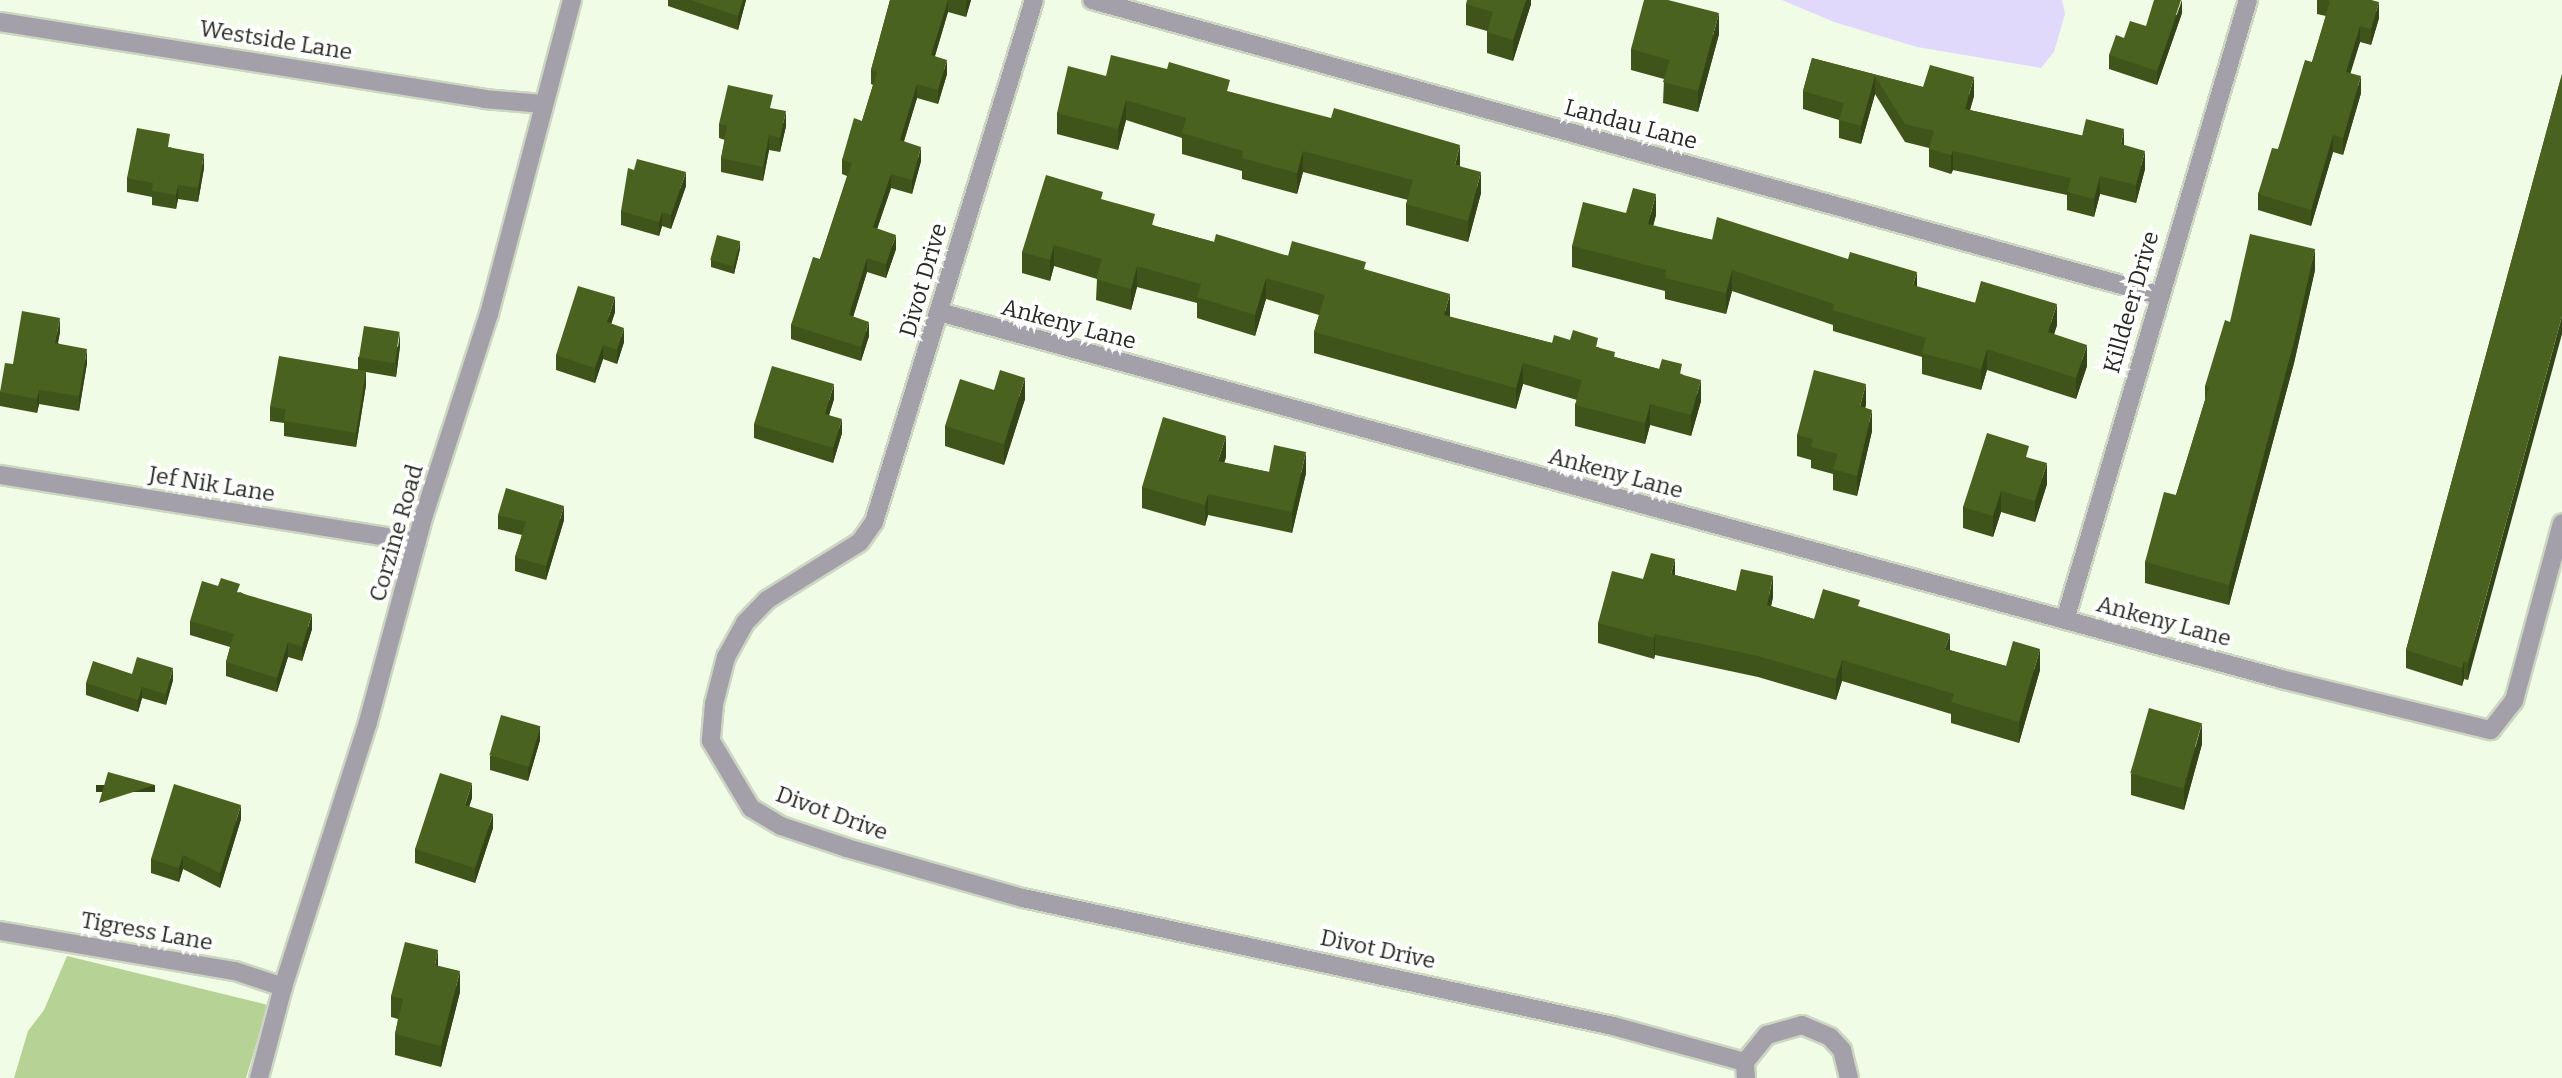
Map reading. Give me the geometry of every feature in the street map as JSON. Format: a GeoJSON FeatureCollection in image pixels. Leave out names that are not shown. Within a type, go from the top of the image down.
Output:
{"type":"FeatureCollection","features":[{"type":"Feature","properties":{"kind":"street","name":"Corzine Road"},"geometry":{"type":"LineString","coordinates":[[259,1078],[283,987],[368,722],[417,542],[489,314],[572,0]]}},
{"type":"Feature","properties":{"kind":"street","name":"Divot Drive"},"geometry":{"type":"LineString","coordinates":[[1034,0],[874,522],[860,542],[767,600],[745,623],[726,657],[714,705],[711,741],[751,808],[781,826],[847,848],[1023,898],[1613,1026],[1746,1070],[1767,1035],[1802,1025],[1814,1028],[1836,1043],[1849,1067],[1849,1078]]}},
{"type":"Feature","properties":{"kind":"street","name":"Landau Lane"},"geometry":{"type":"LineString","coordinates":[[1092,0],[2158,295]]}},
{"type":"Feature","properties":{"kind":"street","name":"Killdeer Drive"},"geometry":{"type":"LineString","coordinates":[[2065,620],[2158,295],[2248,0]]}},
{"type":"Feature","properties":{"kind":"street","name":"Westside Lane"},"geometry":{"type":"LineString","coordinates":[[0,22],[484,99],[543,104]]}},
{"type":"Feature","properties":{"kind":"street","name":"Ankeny Lane"},"geometry":{"type":"LineString","coordinates":[[939,313],[2281,680],[2491,730],[2514,701],[2562,525]]}},
{"type":"Feature","properties":{"kind":"street","name":"Jef Nik Lane"},"geometry":{"type":"LineString","coordinates":[[0,475],[417,542]]}},
{"type":"Feature","properties":{"kind":"street","name":"Tigress Lane"},"geometry":{"type":"LineString","coordinates":[[0,931],[236,971],[283,987]]}},
{"type":"Feature","properties":{"kind":"green space"},"geometry":{"type":"Polygon","coordinates":[[[67,956],[268,1005],[246,1078],[14,1078],[28,1031],[44,1010],[67,956]]]}},
{"type":"Feature","properties":{"kind":"shaded area"},"geometry":{"type":"Polygon","coordinates":[[[1782,0],[2062,0],[2065,14],[2054,52],[2041,68],[1917,47],[1834,22],[1782,0]]]}},
{"type":"Feature","properties":{"kind":"building"},"geometry":{"type":"Polygon","coordinates":[[[691,0],[743,0],[738,16],[691,0]]]}},
{"type":"Feature","properties":{"kind":"building"},"geometry":{"type":"Polygon","coordinates":[[[890,0],[948,0],[931,55],[947,60],[938,90],[917,84],[900,140],[921,147],[912,180],[891,174],[873,227],[896,235],[886,264],[867,258],[849,315],[869,322],[861,347],[791,325],[813,257],[820,259],[852,163],[842,160],[854,118],[862,121],[877,72],[871,70],[890,0]]]}},
{"type":"Feature","properties":{"kind":"building"},"geometry":{"type":"Polygon","coordinates":[[[1467,0],[1526,0],[1513,40],[1487,32],[1493,12],[1466,4],[1467,0]]]}},
{"type":"Feature","properties":{"kind":"building"},"geometry":{"type":"Polygon","coordinates":[[[1644,0],[1668,0],[1719,13],[1698,91],[1663,82],[1670,60],[1631,49],[1644,0]]]}},
{"type":"Feature","properties":{"kind":"building"},"geometry":{"type":"Polygon","coordinates":[[[2154,0],[2181,0],[2157,71],[2109,55],[2116,35],[2124,38],[2130,21],[2146,26],[2154,0]]]}},
{"type":"Feature","properties":{"kind":"building"},"geometry":{"type":"Polygon","coordinates":[[[2325,0],[2379,2],[2371,29],[2360,26],[2346,72],[2361,76],[2343,138],[2333,135],[2311,210],[2258,194],[2272,148],[2278,149],[2305,60],[2312,62],[2330,1],[2325,0]]]}},
{"type":"Feature","properties":{"kind":"building"},"geometry":{"type":"Polygon","coordinates":[[[1111,55],[1167,69],[1169,62],[1230,80],[1227,91],[1331,118],[1334,108],[1460,145],[1455,165],[1481,172],[1468,221],[1406,204],[1413,180],[1303,151],[1297,173],[1242,158],[1243,151],[1182,133],[1186,118],[1126,100],[1118,129],[1057,113],[1068,66],[1106,76],[1111,55]]]}},
{"type":"Feature","properties":{"kind":"building"},"geometry":{"type":"Polygon","coordinates":[[[1812,58],[1923,87],[1930,65],[1974,77],[1965,109],[2082,136],[2086,119],[2124,129],[2121,144],[2145,151],[2136,185],[2100,176],[2094,199],[2067,192],[2071,178],[1953,151],[1951,155],[1929,149],[1934,131],[1905,124],[1875,76],[1861,126],[1839,120],[1844,103],[1803,91],[1812,58]]]}},
{"type":"Feature","properties":{"kind":"building"},"geometry":{"type":"Polygon","coordinates":[[[2562,74],[2562,316],[2468,663],[2464,661],[2462,668],[2406,650],[2562,74]]]}},
{"type":"Feature","properties":{"kind":"building"},"geometry":{"type":"Polygon","coordinates":[[[728,85],[773,95],[770,108],[786,111],[780,138],[769,135],[763,167],[721,158],[727,126],[719,124],[728,85]]]}},
{"type":"Feature","properties":{"kind":"building"},"geometry":{"type":"Polygon","coordinates":[[[137,128],[170,134],[168,147],[204,154],[198,188],[178,185],[176,195],[152,191],[153,183],[127,178],[137,128]]]}},
{"type":"Feature","properties":{"kind":"building"},"geometry":{"type":"Polygon","coordinates":[[[637,159],[686,172],[671,215],[662,212],[659,222],[621,211],[628,168],[634,170],[637,159]]]}},
{"type":"Feature","properties":{"kind":"building"},"geometry":{"type":"Polygon","coordinates":[[[1046,175],[1103,192],[1101,199],[1155,214],[1152,225],[1214,242],[1216,234],[1288,256],[1292,241],[1366,262],[1364,269],[1450,294],[1444,315],[1552,343],[1554,335],[1570,340],[1573,330],[1598,338],[1596,347],[1615,352],[1614,357],[1659,369],[1662,359],[1682,364],[1680,374],[1701,380],[1691,415],[1650,404],[1645,423],[1575,405],[1582,380],[1523,363],[1516,388],[1314,332],[1325,295],[1266,278],[1255,315],[1197,297],[1201,284],[1137,266],[1131,289],[1096,279],[1102,259],[1054,245],[1050,260],[1022,252],[1046,175]]]}},
{"type":"Feature","properties":{"kind":"building"},"geometry":{"type":"Polygon","coordinates":[[[1633,188],[1656,194],[1648,224],[1712,240],[1717,217],[1848,259],[1850,252],[1917,272],[1913,285],[1975,303],[1981,281],[2057,304],[2048,332],[2087,345],[2076,378],[1987,349],[1981,369],[1922,353],[1926,338],[1833,310],[1834,304],[1732,270],[1726,293],[1665,278],[1666,270],[1572,246],[1583,202],[1626,213],[1633,188]]]}},
{"type":"Feature","properties":{"kind":"building"},"geometry":{"type":"Polygon","coordinates":[[[2250,234],[2315,249],[2294,342],[2229,585],[2145,562],[2164,492],[2176,495],[2209,387],[2205,386],[2225,320],[2230,322],[2250,234]]]}},
{"type":"Feature","properties":{"kind":"building"},"geometry":{"type":"Polygon","coordinates":[[[717,235],[740,241],[733,266],[710,260],[717,235]]]}},
{"type":"Feature","properties":{"kind":"building"},"geometry":{"type":"Polygon","coordinates":[[[578,286],[615,297],[607,322],[624,328],[617,350],[603,345],[595,368],[556,355],[578,286]]]}},
{"type":"Feature","properties":{"kind":"building"},"geometry":{"type":"Polygon","coordinates":[[[22,311],[60,318],[55,343],[87,349],[79,396],[39,390],[37,399],[0,392],[5,363],[13,364],[22,311]]]}},
{"type":"Feature","properties":{"kind":"building"},"geometry":{"type":"Polygon","coordinates":[[[364,326],[400,332],[395,363],[359,358],[364,326]]]}},
{"type":"Feature","properties":{"kind":"building"},"geometry":{"type":"Polygon","coordinates":[[[279,356],[366,371],[356,433],[284,421],[286,409],[270,407],[279,356]]]}},
{"type":"Feature","properties":{"kind":"building"},"geometry":{"type":"Polygon","coordinates":[[[772,366],[834,384],[825,414],[842,419],[833,448],[754,424],[772,366]]]}},
{"type":"Feature","properties":{"kind":"building"},"geometry":{"type":"Polygon","coordinates":[[[1000,370],[1025,378],[1004,444],[945,426],[960,379],[994,390],[1000,370]]]}},
{"type":"Feature","properties":{"kind":"building"},"geometry":{"type":"Polygon","coordinates":[[[1814,370],[1866,384],[1860,406],[1872,410],[1857,476],[1833,469],[1838,454],[1811,447],[1813,439],[1797,435],[1814,370]]]}},
{"type":"Feature","properties":{"kind":"building"},"geometry":{"type":"Polygon","coordinates":[[[1163,417],[1226,436],[1218,461],[1269,472],[1274,445],[1306,452],[1292,512],[1208,494],[1205,505],[1142,487],[1163,417]]]}},
{"type":"Feature","properties":{"kind":"building"},"geometry":{"type":"Polygon","coordinates":[[[1987,433],[2029,446],[2026,457],[2047,463],[2035,501],[2001,491],[1993,516],[1963,507],[1987,433]]]}},
{"type":"Feature","properties":{"kind":"building"},"geometry":{"type":"Polygon","coordinates":[[[506,488],[564,506],[546,566],[515,557],[526,522],[498,515],[506,488]]]}},
{"type":"Feature","properties":{"kind":"building"},"geometry":{"type":"Polygon","coordinates":[[[1651,553],[1675,559],[1671,574],[1736,591],[1741,569],[1773,576],[1767,605],[1814,619],[1823,589],[1860,600],[1858,606],[1950,634],[1945,649],[2006,666],[2013,641],[2040,649],[2019,722],[1951,702],[1954,694],[1842,660],[1836,679],[1758,656],[1655,634],[1654,638],[1598,623],[1612,571],[1643,579],[1651,553]]]}},
{"type":"Feature","properties":{"kind":"building"},"geometry":{"type":"Polygon","coordinates":[[[221,578],[240,584],[237,592],[312,614],[302,647],[288,642],[277,678],[226,662],[234,634],[190,621],[202,581],[218,586],[221,578]]]}},
{"type":"Feature","properties":{"kind":"building"},"geometry":{"type":"Polygon","coordinates":[[[137,657],[173,668],[166,694],[142,687],[138,700],[86,683],[93,661],[132,674],[137,657]]]}},
{"type":"Feature","properties":{"kind":"building"},"geometry":{"type":"Polygon","coordinates":[[[2149,708],[2202,723],[2183,789],[2130,773],[2149,708]]]}},
{"type":"Feature","properties":{"kind":"building"},"geometry":{"type":"Polygon","coordinates":[[[501,715],[540,726],[529,767],[489,755],[501,715]]]}},
{"type":"Feature","properties":{"kind":"building"},"geometry":{"type":"Polygon","coordinates":[[[108,772],[155,785],[99,803],[108,772]]]}},
{"type":"Feature","properties":{"kind":"building"},"geometry":{"type":"Polygon","coordinates":[[[440,773],[472,783],[465,805],[493,814],[475,868],[415,849],[440,773]]]}},
{"type":"Feature","properties":{"kind":"building"},"geometry":{"type":"Polygon","coordinates":[[[174,784],[241,805],[220,873],[183,855],[179,868],[151,859],[174,784]]]}},
{"type":"Feature","properties":{"kind":"building"},"geometry":{"type":"Polygon","coordinates":[[[405,942],[438,950],[435,965],[460,971],[441,1046],[395,1034],[403,999],[391,996],[405,942]]]}}]}
